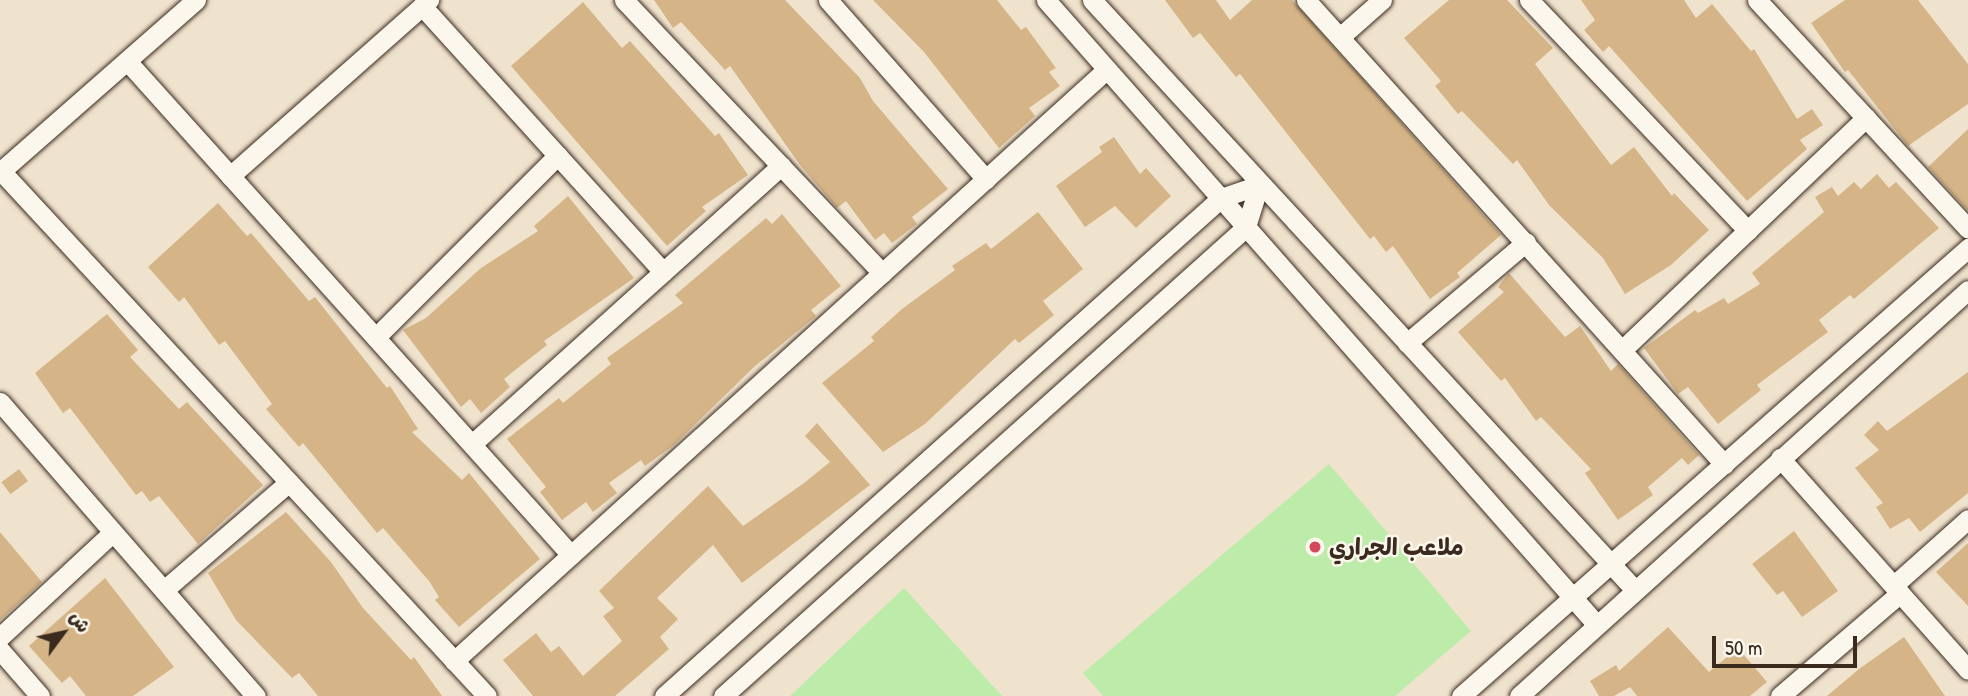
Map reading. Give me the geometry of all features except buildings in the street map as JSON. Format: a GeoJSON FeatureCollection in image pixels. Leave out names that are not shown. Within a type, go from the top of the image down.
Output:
{"type":"FeatureCollection","features":[{"type":"Feature","properties":{"kind":"street"},"geometry":{"type":"LineString","coordinates":[[196,0],[1,171],[486,696]]}},
{"type":"Feature","properties":{"kind":"street"},"geometry":{"type":"LineString","coordinates":[[624,0],[882,273]]}},
{"type":"Feature","properties":{"kind":"street"},"geometry":{"type":"LineString","coordinates":[[828,0],[986,179]]}},
{"type":"Feature","properties":{"kind":"street"},"geometry":{"type":"LineString","coordinates":[[1046,0],[1597,625]]}},
{"type":"Feature","properties":{"kind":"street"},"geometry":{"type":"LineString","coordinates":[[1092,0],[1259,185],[1635,590]]}},
{"type":"Feature","properties":{"kind":"street"},"geometry":{"type":"LineString","coordinates":[[1306,0],[1724,464]]}},
{"type":"Feature","properties":{"kind":"street"},"geometry":{"type":"LineString","coordinates":[[1340,37],[1382,0]]}},
{"type":"Feature","properties":{"kind":"street"},"geometry":{"type":"LineString","coordinates":[[1529,0],[1748,230]]}},
{"type":"Feature","properties":{"kind":"street"},"geometry":{"type":"LineString","coordinates":[[230,176],[426,3],[663,272]]}},
{"type":"Feature","properties":{"kind":"street"},"geometry":{"type":"LineString","coordinates":[[1764,3],[1968,229]]}},
{"type":"Feature","properties":{"kind":"street"},"geometry":{"type":"LineString","coordinates":[[127,61],[571,555]]}},
{"type":"Feature","properties":{"kind":"street"},"geometry":{"type":"LineString","coordinates":[[454,661],[1107,69]]}},
{"type":"Feature","properties":{"kind":"street"},"geometry":{"type":"LineString","coordinates":[[1622,351],[1866,118]]}},
{"type":"Feature","properties":{"kind":"street"},"geometry":{"type":"LineString","coordinates":[[376,337],[558,155]]}},
{"type":"Feature","properties":{"kind":"street"},"geometry":{"type":"LineString","coordinates":[[472,444],[781,166]]}},
{"type":"Feature","properties":{"kind":"street"},"geometry":{"type":"LineString","coordinates":[[664,696],[1220,198],[1259,185]]}},
{"type":"Feature","properties":{"kind":"street"},"geometry":{"type":"LineString","coordinates":[[723,696],[1246,227],[1259,185]]}},
{"type":"Feature","properties":{"kind":"street"},"geometry":{"type":"LineString","coordinates":[[1407,343],[1526,242]]}},
{"type":"Feature","properties":{"kind":"street"},"geometry":{"type":"LineString","coordinates":[[1461,696],[1968,248]]}},
{"type":"Feature","properties":{"kind":"street"},"geometry":{"type":"LineString","coordinates":[[1519,696],[1968,290]]}},
{"type":"Feature","properties":{"kind":"street"},"geometry":{"type":"LineString","coordinates":[[2,409],[256,696]]}},
{"type":"Feature","properties":{"kind":"street"},"geometry":{"type":"LineString","coordinates":[[1780,458],[1968,670]]}},
{"type":"Feature","properties":{"kind":"street"},"geometry":{"type":"LineString","coordinates":[[164,590],[289,482]]}},
{"type":"Feature","properties":{"kind":"street"},"geometry":{"type":"LineString","coordinates":[[1788,694],[1968,519]]}},
{"type":"Feature","properties":{"kind":"street"},"geometry":{"type":"LineString","coordinates":[[0,637],[113,532]]}},
{"type":"Feature","properties":{"kind":"street"},"geometry":{"type":"LineString","coordinates":[[0,650],[40,696]]}},
{"type":"Feature","properties":{"kind":"green space","name":"ملاعب الجراري"},"geometry":{"type":"Polygon","coordinates":[[[1329,464],[1471,631],[1395,696],[1103,696],[1083,673],[1329,464]]]}},
{"type":"Feature","properties":{"kind":"green space"},"geometry":{"type":"Polygon","coordinates":[[[904,588],[1002,696],[790,696],[904,588]]]}},
{"type":"Feature","properties":{"kind":"place","name":"ملاعب الجراري"},"geometry":{"type":"Point","coordinates":[1315,547]}}]}
